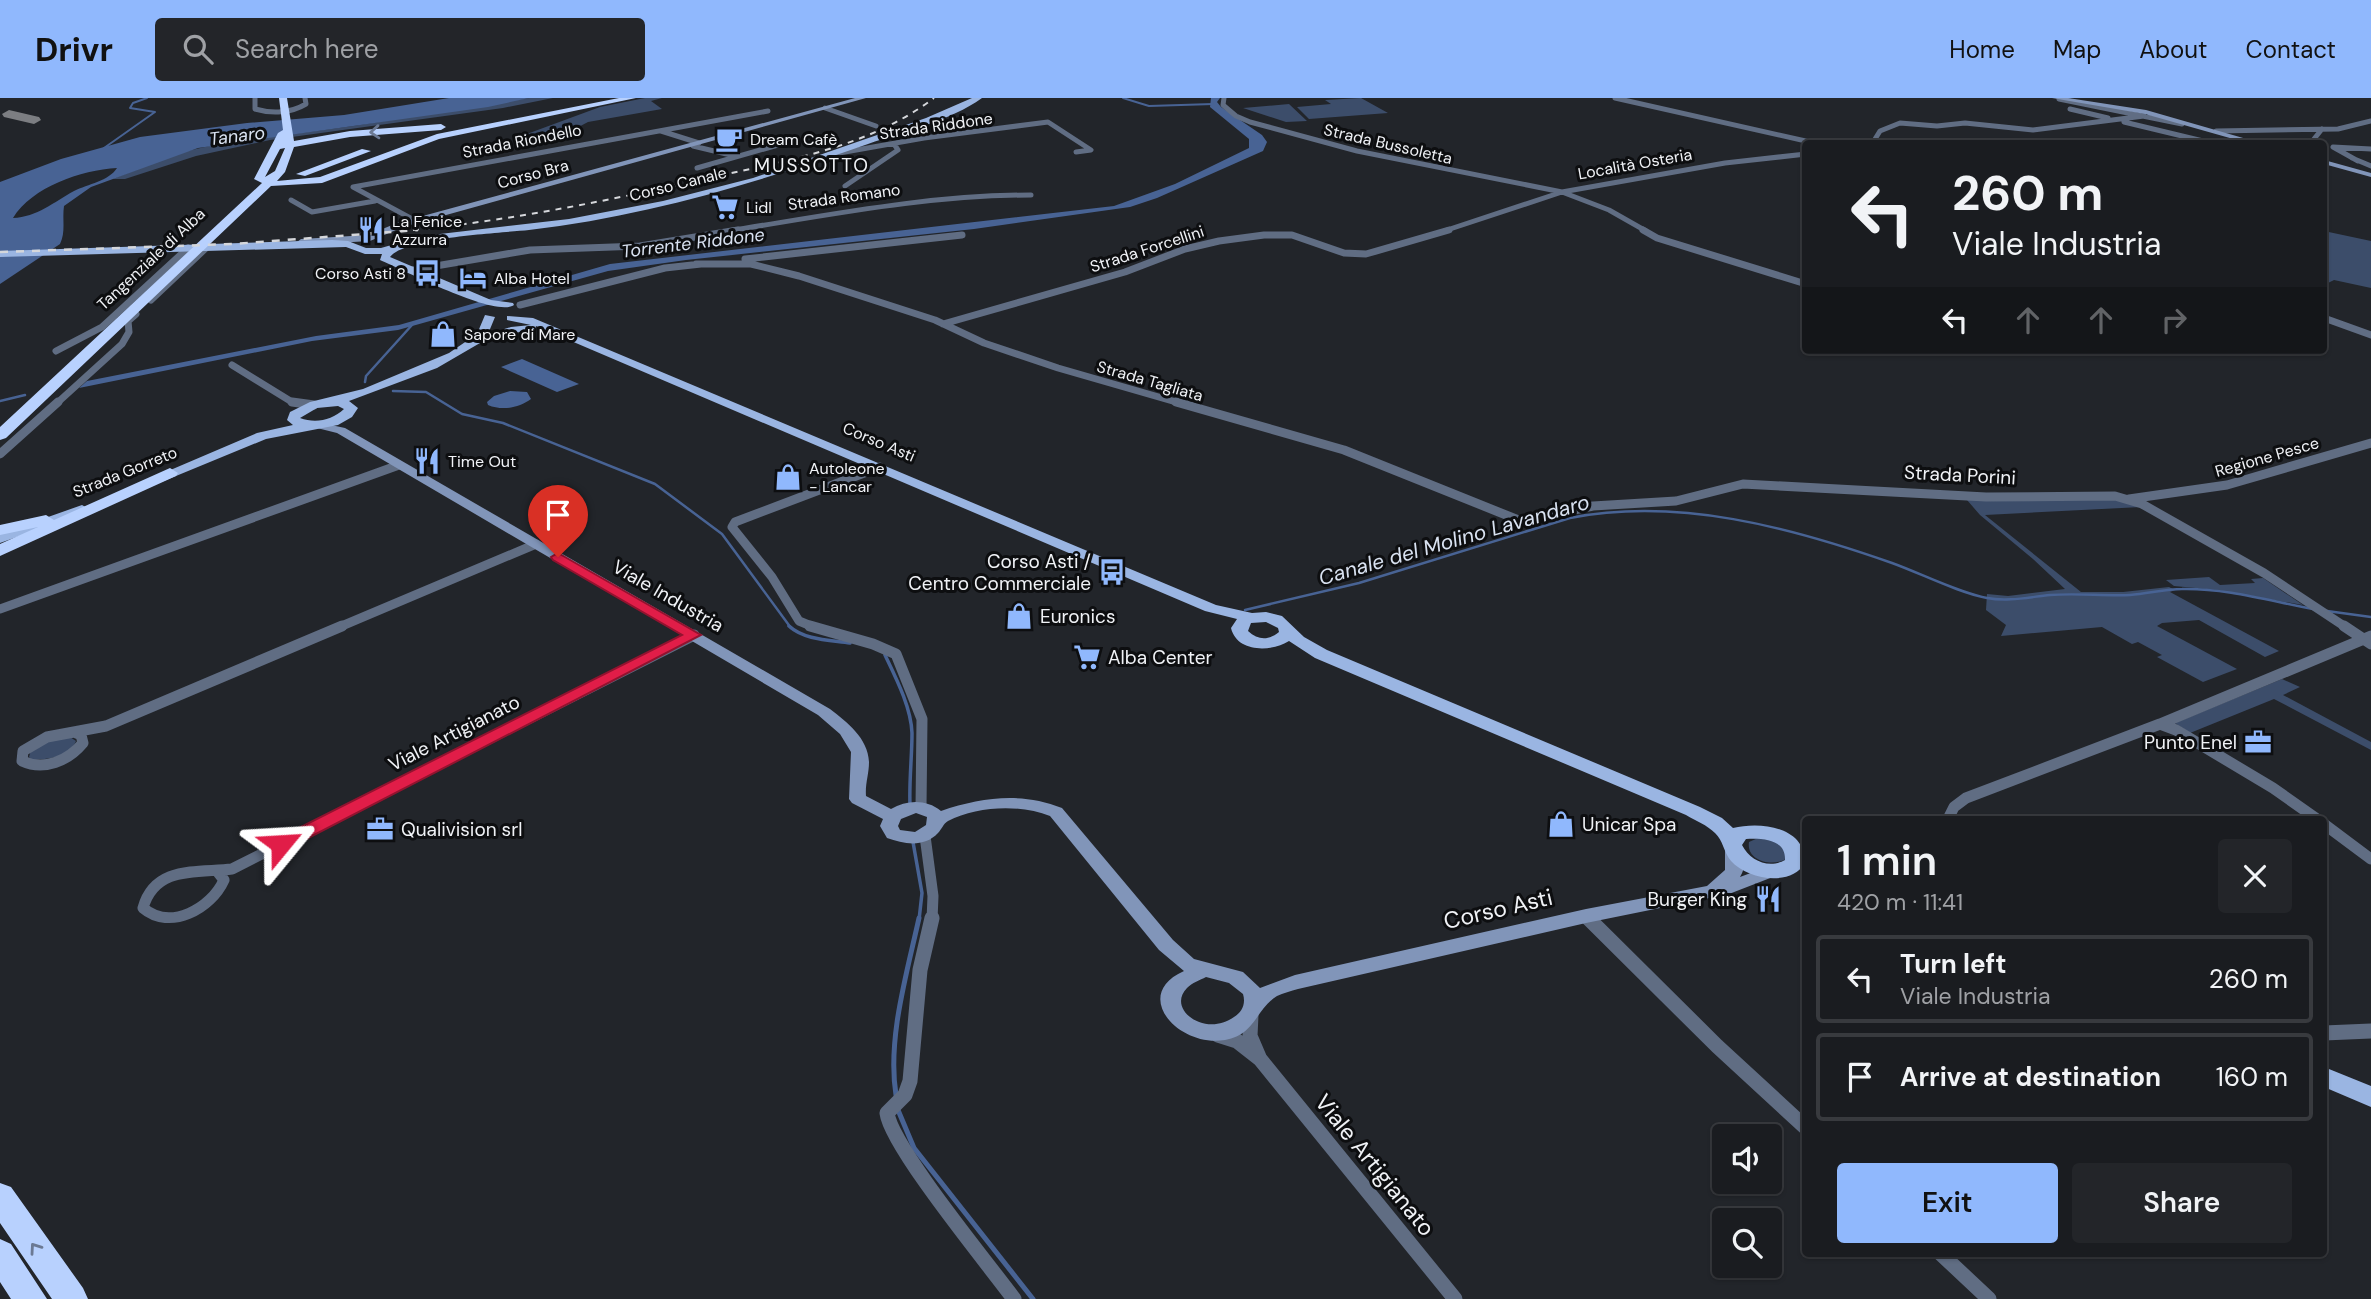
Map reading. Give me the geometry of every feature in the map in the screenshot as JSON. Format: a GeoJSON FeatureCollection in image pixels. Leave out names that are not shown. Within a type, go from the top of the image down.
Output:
{"type":"FeatureCollection","features":[{"type":"Feature","properties":{"kind":"highway"},"geometry":{"type":"LineString","coordinates":[[504,123],[424,141],[342,174],[311,182],[286,185],[259,179],[266,162],[285,135],[296,147],[319,152],[380,146],[632,98]]}},
{"type":"Feature","properties":{"kind":"highway","name":"Tangenziale di Alba"},"geometry":{"type":"LineString","coordinates":[[0,424],[102,336],[233,215],[277,166],[285,135],[280,103]]}},
{"type":"Feature","properties":{"kind":"highway"},"geometry":{"type":"LineString","coordinates":[[380,146],[296,177],[233,215],[229,211],[247,191],[260,155],[265,152],[299,142],[359,133],[471,125],[540,116]]}},
{"type":"Feature","properties":{"kind":"highway","name":"Tangenziale di Alba"},"geometry":{"type":"LineString","coordinates":[[0,435],[102,336]]}},
{"type":"Feature","properties":{"kind":"highway"},"geometry":{"type":"LineString","coordinates":[[0,551],[170,473]]}},
{"type":"Feature","properties":{"kind":"highway"},"geometry":{"type":"LineString","coordinates":[[0,530],[94,504]]}},
{"type":"Feature","properties":{"kind":"highway"},"geometry":{"type":"LineString","coordinates":[[0,1197],[71,1299]]}},
{"type":"Feature","properties":{"kind":"highway"},"geometry":{"type":"LineString","coordinates":[[0,1254],[30,1299]]}},
{"type":"Feature","properties":{"kind":"main road","name":"Corso Canale"},"geometry":{"type":"LineString","coordinates":[[394,241],[569,222],[664,204],[740,185],[949,113],[978,98]]}},
{"type":"Feature","properties":{"kind":"main road"},"geometry":{"type":"LineString","coordinates":[[363,250],[364,244],[372,241]]}},
{"type":"Feature","properties":{"kind":"main road"},"geometry":{"type":"LineString","coordinates":[[0,254],[394,241]]}},
{"type":"Feature","properties":{"kind":"main road"},"geometry":{"type":"LineString","coordinates":[[363,250],[394,241]]}},
{"type":"Feature","properties":{"kind":"main road"},"geometry":{"type":"LineString","coordinates":[[394,241],[384,258],[489,307],[522,310]]}},
{"type":"Feature","properties":{"kind":"main road"},"geometry":{"type":"LineString","coordinates":[[276,244],[332,243],[363,250],[396,263]]}},
{"type":"Feature","properties":{"kind":"main road","name":"Corso Asti"},"geometry":{"type":"LineString","coordinates":[[489,307],[509,319],[522,310],[630,362],[1245,623]]}},
{"type":"Feature","properties":{"kind":"main road","name":"Strada Gorreto"},"geometry":{"type":"LineString","coordinates":[[262,436],[294,410],[371,391],[464,349],[484,333],[489,307]]}},
{"type":"Feature","properties":{"kind":"main road"},"geometry":{"type":"LineString","coordinates":[[482,341],[509,319]]}},
{"type":"Feature","properties":{"kind":"main road"},"geometry":{"type":"LineString","coordinates":[[482,341],[511,330],[542,329],[612,359],[630,362]]}},
{"type":"Feature","properties":{"kind":"main road","name":"Strada Gorreto"},"geometry":{"type":"LineString","coordinates":[[0,539],[262,436],[313,425],[349,412],[369,395],[446,362],[482,341]]}},
{"type":"Feature","properties":{"kind":"main road"},"geometry":{"type":"LineString","coordinates":[[333,402],[346,404],[349,412]]}},
{"type":"Feature","properties":{"kind":"main road"},"geometry":{"type":"LineString","coordinates":[[294,410],[296,423],[313,425]]}},
{"type":"Feature","properties":{"kind":"main road"},"geometry":{"type":"LineString","coordinates":[[1282,636],[1276,619],[1245,623],[1242,637],[1252,642],[1282,636],[1693,811],[1726,832],[1733,848],[1745,863],[1802,875]]}},
{"type":"Feature","properties":{"kind":"main road"},"geometry":{"type":"LineString","coordinates":[[1693,811],[1802,846]]}},
{"type":"Feature","properties":{"kind":"main road"},"geometry":{"type":"LineString","coordinates":[[1733,848],[1741,833],[1759,831]]}},
{"type":"Feature","properties":{"kind":"main road"},"geometry":{"type":"LineString","coordinates":[[1777,871],[1795,863],[1797,857],[1794,850],[1781,838]]}},
{"type":"Feature","properties":{"kind":"main road"},"geometry":{"type":"LineString","coordinates":[[2327,1078],[2371,1097]]}},
{"type":"Feature","properties":{"kind":"street"},"geometry":{"type":"LineString","coordinates":[[255,98],[255,109],[269,112],[301,107],[306,104],[305,98]]}},
{"type":"Feature","properties":{"kind":"street","name":"Corso Bra"},"geometry":{"type":"LineString","coordinates":[[394,241],[388,229],[863,98]]}},
{"type":"Feature","properties":{"kind":"street","name":"Strada Bussoletta"},"geometry":{"type":"LineString","coordinates":[[1224,98],[1223,106],[1236,116],[1269,128],[1357,151],[1562,192]]}},
{"type":"Feature","properties":{"kind":"street"},"geometry":{"type":"LineString","coordinates":[[1615,98],[1663,110],[1742,124],[1804,140]]}},
{"type":"Feature","properties":{"kind":"street"},"geometry":{"type":"LineString","coordinates":[[2057,98],[2214,130],[2322,129],[2362,125],[2371,121]]}},
{"type":"Feature","properties":{"kind":"street"},"geometry":{"type":"LineString","coordinates":[[2057,98],[2133,110],[2248,140]]}},
{"type":"Feature","properties":{"kind":"street"},"geometry":{"type":"LineString","coordinates":[[825,108],[876,127]]}},
{"type":"Feature","properties":{"kind":"street"},"geometry":{"type":"LineString","coordinates":[[2070,110],[2199,140]]}},
{"type":"Feature","properties":{"kind":"street","name":"Strada Riondello"},"geometry":{"type":"LineString","coordinates":[[416,221],[352,187],[768,111]]}},
{"type":"Feature","properties":{"kind":"street"},"geometry":{"type":"LineString","coordinates":[[1874,140],[1880,131],[1900,123],[1937,126],[1965,123],[2033,130],[2144,116]]}},
{"type":"Feature","properties":{"kind":"street","name":"Strada Riddone"},"geometry":{"type":"LineString","coordinates":[[828,155],[905,142],[917,146],[930,141],[930,138],[1048,122],[1091,149],[1076,152]]}},
{"type":"Feature","properties":{"kind":"street"},"geometry":{"type":"LineString","coordinates":[[651,125],[695,144]]}},
{"type":"Feature","properties":{"kind":"street"},"geometry":{"type":"LineString","coordinates":[[2316,140],[2322,129]]}},
{"type":"Feature","properties":{"kind":"street","name":"Corso Bra"},"geometry":{"type":"LineString","coordinates":[[697,168],[785,143],[783,139]]}},
{"type":"Feature","properties":{"kind":"street","name":"Corso Bra"},"geometry":{"type":"LineString","coordinates":[[695,144],[738,156]]}},
{"type":"Feature","properties":{"kind":"street"},"geometry":{"type":"LineString","coordinates":[[859,144],[871,148]]}},
{"type":"Feature","properties":{"kind":"street"},"geometry":{"type":"LineString","coordinates":[[845,186],[898,150],[894,144]]}},
{"type":"Feature","properties":{"kind":"street"},"geometry":{"type":"LineString","coordinates":[[2327,146],[2371,166]]}},
{"type":"Feature","properties":{"kind":"street"},"geometry":{"type":"LineString","coordinates":[[2358,161],[2333,147],[2371,149]]}},
{"type":"Feature","properties":{"kind":"street","name":"Località Osteria"},"geometry":{"type":"LineString","coordinates":[[1562,192],[1725,163],[1802,155]]}},
{"type":"Feature","properties":{"kind":"street"},"geometry":{"type":"LineString","coordinates":[[2327,163],[2371,175]]}},
{"type":"Feature","properties":{"kind":"street","name":"Località Osteria"},"geometry":{"type":"LineString","coordinates":[[1562,192],[1609,210],[1657,238],[1802,283]]}},
{"type":"Feature","properties":{"kind":"street","name":"Strada Forcellini"},"geometry":{"type":"LineString","coordinates":[[943,324],[1125,272],[1202,244],[1264,235],[1292,235],[1344,253],[1366,254],[1424,239],[1562,192]]}},
{"type":"Feature","properties":{"kind":"street","name":"Strada Romano"},"geometry":{"type":"LineString","coordinates":[[412,271],[530,250],[640,246],[898,203],[989,195],[1031,195]]}},
{"type":"Feature","properties":{"kind":"street"},"geometry":{"type":"LineString","coordinates":[[291,200],[312,212],[375,201]]}},
{"type":"Feature","properties":{"kind":"street","name":"Strada Tagliata"},"geometry":{"type":"LineString","coordinates":[[750,262],[962,235]]}},
{"type":"Feature","properties":{"kind":"street","name":"Corso Bra"},"geometry":{"type":"LineString","coordinates":[[295,243],[366,239],[394,241]]}},
{"type":"Feature","properties":{"kind":"street"},"geometry":{"type":"LineString","coordinates":[[0,454],[126,338],[128,321],[207,247]]}},
{"type":"Feature","properties":{"kind":"street"},"geometry":{"type":"LineString","coordinates":[[55,351],[102,327],[188,248]]}},
{"type":"Feature","properties":{"kind":"street","name":"Strada Tagliata"},"geometry":{"type":"LineString","coordinates":[[522,310],[540,301],[665,268],[750,262],[790,255]]}},
{"type":"Feature","properties":{"kind":"street"},"geometry":{"type":"LineString","coordinates":[[770,268],[768,264],[775,258]]}},
{"type":"Feature","properties":{"kind":"street","name":"Strada Tagliata"},"geometry":{"type":"LineString","coordinates":[[750,262],[943,324],[984,343],[1058,368],[1352,453],[1521,521]]}},
{"type":"Feature","properties":{"kind":"street"},"geometry":{"type":"LineString","coordinates":[[2327,319],[2371,335]]}},
{"type":"Feature","properties":{"kind":"street"},"geometry":{"type":"LineString","coordinates":[[232,365],[294,410]]}},
{"type":"Feature","properties":{"kind":"street"},"geometry":{"type":"LineString","coordinates":[[341,430],[340,424],[349,412]]}},
{"type":"Feature","properties":{"kind":"street","name":"Viale Industria"},"geometry":{"type":"LineString","coordinates":[[313,425],[341,430],[806,699],[843,726],[853,737],[859,751],[860,767],[856,788],[858,799],[868,807],[891,814]]}},
{"type":"Feature","properties":{"kind":"street","name":"Regione Pesce"},"geometry":{"type":"LineString","coordinates":[[2129,499],[2227,485],[2371,443]]}},
{"type":"Feature","properties":{"kind":"street"},"geometry":{"type":"LineString","coordinates":[[0,609],[399,465]]}},
{"type":"Feature","properties":{"kind":"street"},"geometry":{"type":"LineString","coordinates":[[880,467],[735,522],[732,527],[770,575],[785,596],[794,617],[802,624],[873,644],[896,654],[922,719],[929,811],[934,828],[922,839],[904,839],[893,834],[889,827],[891,814],[929,811],[1013,803],[1035,804],[1056,812],[1166,945],[1187,964],[1204,970],[1226,971],[1244,982],[1251,990],[1252,1010],[1236,1028],[1212,1034],[1189,1028],[1174,1015],[1170,1005],[1171,994],[1181,979],[1204,970]]}},
{"type":"Feature","properties":{"kind":"street","name":"Strada Porini"},"geometry":{"type":"LineString","coordinates":[[1521,521],[1593,506],[1676,500],[1743,484],[1965,496],[2115,496],[2142,504],[2264,573],[2325,615],[2368,640]]}},
{"type":"Feature","properties":{"kind":"street"},"geometry":{"type":"LineString","coordinates":[[106,726],[73,754],[53,762],[33,765],[22,761],[23,751],[37,741],[58,734],[106,726],[536,544]]}},
{"type":"Feature","properties":{"kind":"street","name":"Viale Artigianato"},"geometry":{"type":"LineString","coordinates":[[221,876],[694,635]]}},
{"type":"Feature","properties":{"kind":"street","name":"Strada Porini"},"geometry":{"type":"LineString","coordinates":[[1950,816],[1954,807],[1966,798],[2368,640]]}},
{"type":"Feature","properties":{"kind":"street"},"geometry":{"type":"LineString","coordinates":[[2160,724],[2176,730],[2273,788],[2313,816]]}},
{"type":"Feature","properties":{"kind":"street"},"geometry":{"type":"LineString","coordinates":[[76,733],[81,735],[83,743]]}},
{"type":"Feature","properties":{"kind":"street"},"geometry":{"type":"LineString","coordinates":[[2327,826],[2371,859]]}},
{"type":"Feature","properties":{"kind":"street"},"geometry":{"type":"LineString","coordinates":[[922,839],[933,897],[932,923],[920,970],[910,1081],[905,1095],[887,1112],[888,1122],[913,1164],[1014,1299]]}},
{"type":"Feature","properties":{"kind":"street"},"geometry":{"type":"LineString","coordinates":[[1714,890],[1734,873],[1737,864],[1733,848]]}},
{"type":"Feature","properties":{"kind":"street"},"geometry":{"type":"LineString","coordinates":[[197,869],[221,876],[216,896],[194,911],[167,918],[147,914],[143,908],[149,892],[170,877],[197,869]]}},
{"type":"Feature","properties":{"kind":"street","name":"Corso Asti"},"geometry":{"type":"LineString","coordinates":[[1252,1010],[1270,991],[1295,982],[1586,916],[1729,888],[1777,871]]}},
{"type":"Feature","properties":{"kind":"street"},"geometry":{"type":"LineString","coordinates":[[1586,916],[1708,1037],[1802,1124]]}},
{"type":"Feature","properties":{"kind":"street"},"geometry":{"type":"LineString","coordinates":[[1166,945],[1181,979]]}},
{"type":"Feature","properties":{"kind":"street","name":"Corso Asti"},"geometry":{"type":"LineString","coordinates":[[1244,982],[1265,985],[1295,982]]}},
{"type":"Feature","properties":{"kind":"street","name":"Viale Artigianato"},"geometry":{"type":"LineString","coordinates":[[1252,1010],[1251,1036],[1260,1059]]}},
{"type":"Feature","properties":{"kind":"street"},"geometry":{"type":"LineString","coordinates":[[2327,1033],[2371,1031]]}},
{"type":"Feature","properties":{"kind":"street","name":"Viale Artigianato"},"geometry":{"type":"LineString","coordinates":[[1212,1034],[1237,1041],[1260,1059],[1455,1299]]}},
{"type":"Feature","properties":{"kind":"street"},"geometry":{"type":"LineString","coordinates":[[1944,1257],[1989,1299]]}},
{"type":"Feature","properties":{"kind":"shaded area"},"geometry":{"type":"Polygon","coordinates":[[[529,98],[553,98],[503,108],[270,140],[196,156],[125,179],[112,179],[183,152],[218,144],[529,98]]]}},
{"type":"Feature","properties":{"kind":"shaded area"},"geometry":{"type":"Polygon","coordinates":[[[645,98],[662,98],[651,101],[662,109],[588,122],[569,132],[516,138],[600,107],[645,98]]]}},
{"type":"Feature","properties":{"kind":"shaded area"},"geometry":{"type":"Polygon","coordinates":[[[1361,98],[1388,113],[1309,119],[1297,107],[1331,104],[1325,100],[1361,98]]]}},
{"type":"Feature","properties":{"kind":"shaded area"},"geometry":{"type":"Polygon","coordinates":[[[1289,104],[1307,121],[1286,122],[1243,108],[1289,104]]]}},
{"type":"Feature","properties":{"kind":"shaded area"},"geometry":{"type":"Polygon","coordinates":[[[2327,232],[2371,241],[2371,288],[2334,280],[2328,283],[2327,232]]]}},
{"type":"Feature","properties":{"kind":"shaded area"},"geometry":{"type":"Polygon","coordinates":[[[2117,499],[2141,507],[1985,515],[2081,592],[2123,592],[2169,587],[2175,590],[2170,592],[2279,651],[2265,657],[2199,620],[2162,623],[2157,626],[2237,669],[2203,682],[2157,657],[2162,655],[2138,642],[2132,644],[2102,627],[2001,636],[2006,625],[1986,610],[1987,594],[2008,596],[2065,589],[1980,515],[1967,500],[2117,499]]]}},
{"type":"Feature","properties":{"kind":"shaded area"},"geometry":{"type":"Polygon","coordinates":[[[2209,577],[2220,585],[2255,583],[2251,579],[2263,578],[2303,605],[2217,590],[2174,586],[2166,580],[2209,577]]]}},
{"type":"Feature","properties":{"kind":"shaded area"},"geometry":{"type":"Polygon","coordinates":[[[2282,679],[2300,687],[2283,695],[2371,742],[2371,750],[2274,699],[2190,733],[2175,723],[2282,679]]]}},
{"type":"Feature","properties":{"kind":"shaded area"},"geometry":{"type":"Polygon","coordinates":[[[70,737],[76,741],[73,747],[63,754],[38,760],[29,757],[31,750],[42,743],[70,737]]]}},
{"type":"Feature","properties":{"kind":"shaded area"},"geometry":{"type":"Polygon","coordinates":[[[1758,838],[1778,842],[1786,851],[1786,859],[1767,862],[1756,858],[1749,849],[1749,842],[1758,838]]]}},
{"type":"Feature","properties":{"kind":"water","name":"Tanaro"},"geometry":{"type":"Polygon","coordinates":[[[449,98],[529,98],[488,107],[198,148],[91,187],[64,206],[60,244],[0,284],[0,182],[61,159],[140,137],[247,123],[344,115],[449,98]],[[117,168],[88,172],[59,182],[32,197],[13,218],[38,212],[117,168]]]}},
{"type":"Feature","properties":{"kind":"water"},"geometry":{"type":"Polygon","coordinates":[[[1211,98],[1220,98],[1217,102],[1221,107],[1262,135],[1267,142],[1263,151],[1157,198],[1130,207],[974,229],[608,271],[398,330],[312,341],[79,388],[87,381],[316,336],[399,325],[610,264],[1114,206],[1175,184],[1249,148],[1249,139],[1210,107],[1211,98]]]}},
{"type":"Feature","properties":{"kind":"water"},"geometry":{"type":"Polygon","coordinates":[[[522,359],[579,384],[557,392],[501,367],[522,359]]]}},
{"type":"Feature","properties":{"kind":"water"},"geometry":{"type":"Polygon","coordinates":[[[510,391],[527,392],[531,399],[510,408],[488,405],[487,402],[494,396],[510,391]]]}},
{"type":"Feature","properties":{"kind":"waterway"},"geometry":{"type":"LineString","coordinates":[[104,148],[155,112],[130,108],[133,103],[147,98]]}},
{"type":"Feature","properties":{"kind":"waterway"},"geometry":{"type":"LineString","coordinates":[[1123,98],[1149,106],[1213,104]]}},
{"type":"Feature","properties":{"kind":"waterway","name":"Canale del Molino Lavandaro"},"geometry":{"type":"LineString","coordinates":[[365,382],[366,376],[412,325]]}},
{"type":"Feature","properties":{"kind":"waterway","name":"Canale del Molino Lavandaro"},"geometry":{"type":"LineString","coordinates":[[393,391],[426,392],[462,414],[503,423],[655,484],[722,534],[790,627]]}},
{"type":"Feature","properties":{"kind":"waterway","name":"Torrente Riddone"},"geometry":{"type":"LineString","coordinates":[[0,401],[25,395]]}},
{"type":"Feature","properties":{"kind":"waterway","name":"Canale del Molino Lavandaro"},"geometry":{"type":"LineString","coordinates":[[1245,610],[1359,583],[1570,518],[1611,512],[1652,511],[1733,519],[1774,527],[1853,550],[1964,592],[1987,598],[2011,599],[2060,594],[2130,595],[2198,589],[2313,609]]}},
{"type":"Feature","properties":{"kind":"waterway","name":"Canale del Molino Lavandaro"},"geometry":{"type":"LineString","coordinates":[[2327,611],[2371,617]]}},
{"type":"Feature","properties":{"kind":"waterway","name":"Canale del Molino Lavandaro"},"geometry":{"type":"LineString","coordinates":[[790,627],[810,637],[850,643]]}},
{"type":"Feature","properties":{"kind":"waterway"},"geometry":{"type":"LineString","coordinates":[[885,655],[902,693],[911,723],[910,805]]}},
{"type":"Feature","properties":{"kind":"waterway"},"geometry":{"type":"LineString","coordinates":[[913,842],[922,893],[919,920]]}},
{"type":"Feature","properties":{"kind":"waterway"},"geometry":{"type":"LineString","coordinates":[[896,1095],[896,1029],[919,918]]}},
{"type":"Feature","properties":{"kind":"waterway"},"geometry":{"type":"LineString","coordinates":[[898,1110],[914,1148],[1033,1299]]}},
{"type":"Feature","properties":{"kind":"taxiway"},"geometry":{"type":"LineString","coordinates":[[9,114],[34,120]]}},
{"type":"Feature","properties":{"kind":"railway"},"geometry":{"type":"LineString","coordinates":[[401,231],[554,210],[795,159],[853,141],[881,129],[934,98]]}},
{"type":"Feature","properties":{"kind":"railway"},"geometry":{"type":"LineString","coordinates":[[0,252],[233,244],[418,230]]}},
{"type":"Feature","properties":{"kind":"place","name":"Dream Cafè"},"geometry":{"type":"Point","coordinates":[729,139]}},
{"type":"Feature","properties":{"kind":"place","name":"Lidl"},"geometry":{"type":"Point","coordinates":[725,207]}},
{"type":"Feature","properties":{"kind":"place","name":"La Fenice Azzurra"},"geometry":{"type":"Point","coordinates":[371,230]}},
{"type":"Feature","properties":{"kind":"place","name":"Corso Asti 8"},"geometry":{"type":"Point","coordinates":[427,273]}},
{"type":"Feature","properties":{"kind":"place","name":"Alba Hotel"},"geometry":{"type":"Point","coordinates":[473,278]}},
{"type":"Feature","properties":{"kind":"place","name":"Sapore di Mare"},"geometry":{"type":"Point","coordinates":[443,334]}},
{"type":"Feature","properties":{"kind":"place","name":"Time Out"},"geometry":{"type":"Point","coordinates":[427,461]}},
{"type":"Feature","properties":{"kind":"place","name":"Autoleone - Lancar"},"geometry":{"type":"Point","coordinates":[788,477]}},
{"type":"Feature","properties":{"kind":"place","name":"Corso Asti / Centro Commerciale"},"geometry":{"type":"Point","coordinates":[1112,572]}},
{"type":"Feature","properties":{"kind":"place","name":"Euronics"},"geometry":{"type":"Point","coordinates":[1019,616]}},
{"type":"Feature","properties":{"kind":"place","name":"Alba Center"},"geometry":{"type":"Point","coordinates":[1087,657]}},
{"type":"Feature","properties":{"kind":"place","name":"Punto Enel"},"geometry":{"type":"Point","coordinates":[2258,742]}},
{"type":"Feature","properties":{"kind":"place","name":"Unicar Spa"},"geometry":{"type":"Point","coordinates":[1561,824]}},
{"type":"Feature","properties":{"kind":"place","name":"Qualivision srl"},"geometry":{"type":"Point","coordinates":[380,829]}},
{"type":"Feature","properties":{"kind":"place","name":"Burger King"},"geometry":{"type":"Point","coordinates":[1768,899]}},
{"type":"Feature","properties":{"kind":"district","name":"MUSSOTTO"},"geometry":{"type":"Point","coordinates":[812,165]}},
{"type":"Feature","properties":{"kind":"route"},"geometry":{"type":"LineString","coordinates":[[281,844],[694,635],[558,557]]}}]}
